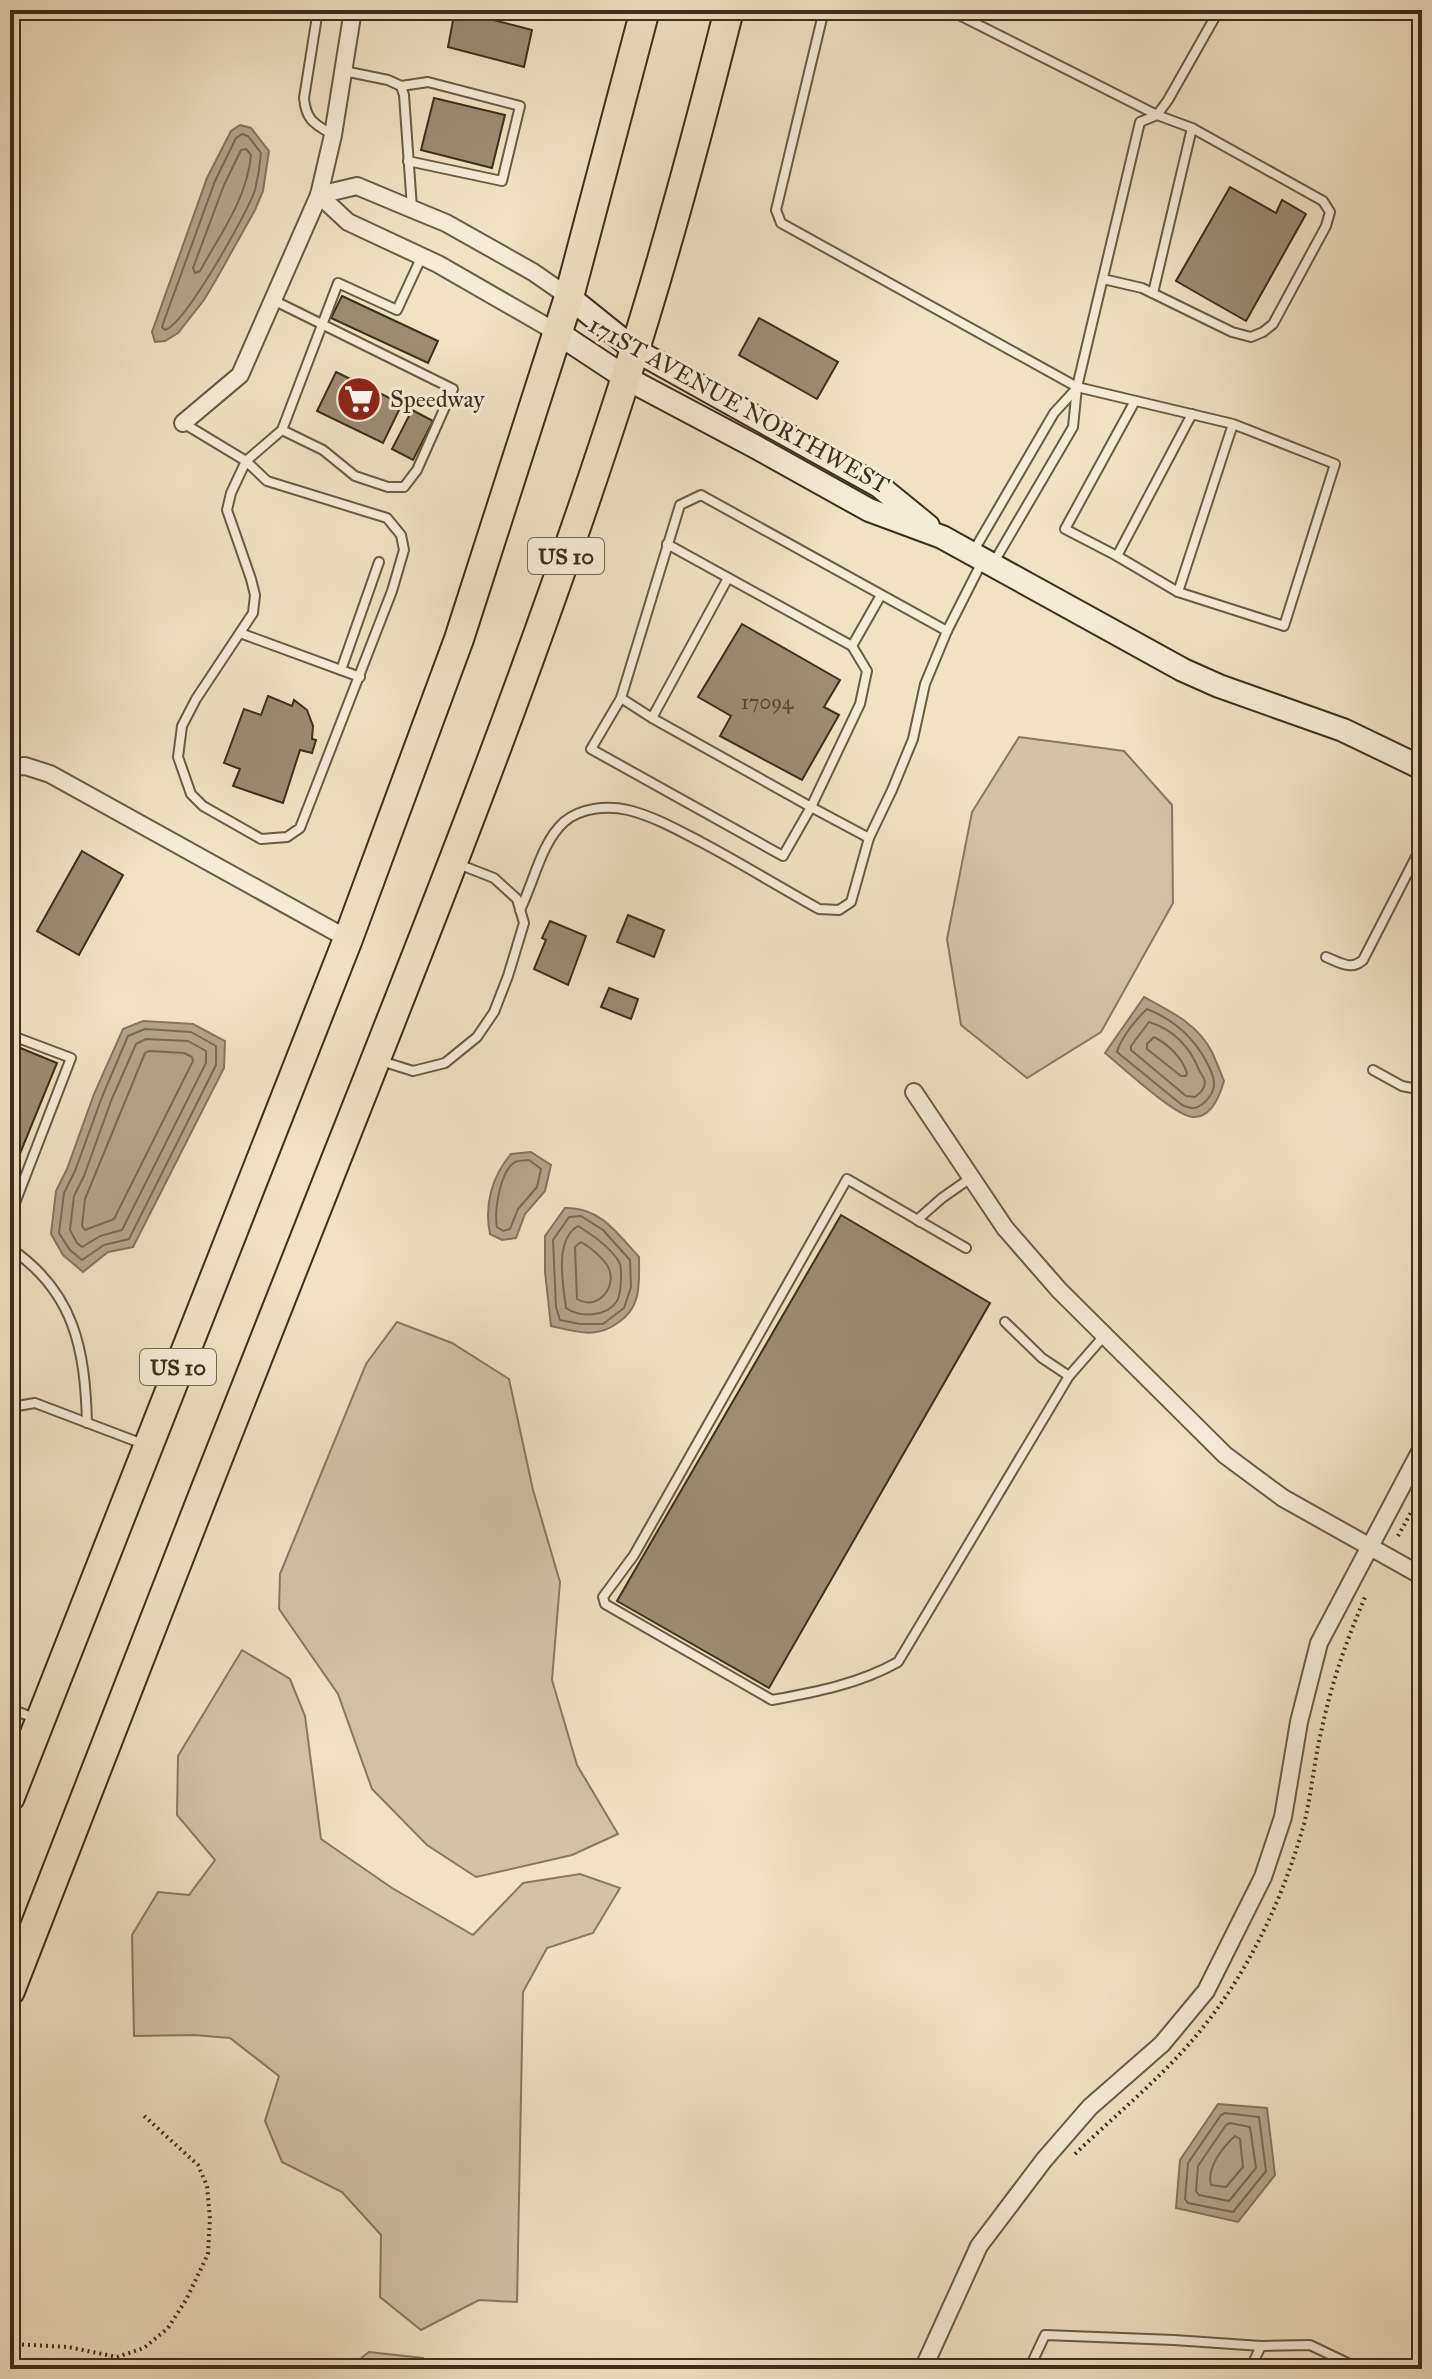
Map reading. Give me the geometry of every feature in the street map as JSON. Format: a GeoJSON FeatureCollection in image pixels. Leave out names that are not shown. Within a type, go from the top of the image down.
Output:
{"type":"FeatureCollection","features":[{"type":"Feature","properties":{"kind":"highway","name":"US 10"},"geometry":{"type":"LineString","coordinates":[[10,1797],[348,939],[459,639],[569,297],[645,10]]}},
{"type":"Feature","properties":{"kind":"highway","name":"US 10"},"geometry":{"type":"LineString","coordinates":[[10,1991],[453,863],[534,645],[635,350],[729,10]]}},
{"type":"Feature","properties":{"kind":"street"},"geometry":{"type":"LineString","coordinates":[[183,423],[240,375],[319,195],[333,135],[353,10]]}},
{"type":"Feature","properties":{"kind":"street"},"geometry":{"type":"LineString","coordinates":[[319,195],[357,186],[446,223],[533,272],[569,297]]}},
{"type":"Feature","properties":{"kind":"street"},"geometry":{"type":"LineString","coordinates":[[319,195],[348,222],[422,256],[558,333]]}},
{"type":"Feature","properties":{"kind":"street","name":"171ST AVENUE NORTHWEST"},"geometry":{"type":"LineString","coordinates":[[569,297],[635,350],[879,486],[942,537]]}},
{"type":"Feature","properties":{"kind":"street","name":"171ST AVENUE NORTHWEST"},"geometry":{"type":"LineString","coordinates":[[558,333],[626,378],[869,510],[942,537],[1183,670],[1343,730],[1422,768]]}},
{"type":"Feature","properties":{"kind":"street"},"geometry":{"type":"LineString","coordinates":[[11,767],[25,766],[50,774],[348,939]]}},
{"type":"Feature","properties":{"kind":"street"},"geometry":{"type":"LineString","coordinates":[[914,1092],[1005,1228],[1059,1290],[1225,1455],[1283,1498],[1422,1576]]}},
{"type":"Feature","properties":{"kind":"street"},"geometry":{"type":"LineString","coordinates":[[923,2369],[979,2246],[988,2233],[1044,2160],[1090,2107],[1162,2044],[1206,1991],[1263,1877],[1283,1817],[1299,1722],[1319,1643],[1422,1448]]}},
{"type":"Feature","properties":{"kind":"lane"},"geometry":{"type":"LineString","coordinates":[[318,10],[304,98],[305,111],[311,121],[333,135]]}},
{"type":"Feature","properties":{"kind":"lane"},"geometry":{"type":"LineString","coordinates":[[824,10],[776,210],[781,223],[1077,387],[1233,424],[1335,464],[1284,626],[1178,592],[1065,529],[1135,401]]}},
{"type":"Feature","properties":{"kind":"lane"},"geometry":{"type":"LineString","coordinates":[[949,10],[1157,115],[1192,128],[1323,201],[1330,212],[1326,226],[1273,324],[1251,337],[1232,332],[1142,288],[1103,279]]}},
{"type":"Feature","properties":{"kind":"lane"},"geometry":{"type":"LineString","coordinates":[[983,559],[1073,427],[1077,387],[1140,122],[1157,115],[1168,100],[1219,10]]}},
{"type":"Feature","properties":{"kind":"lane"},"geometry":{"type":"LineString","coordinates":[[344,71],[388,80],[401,86],[428,82],[520,106],[502,181],[408,161]]}},
{"type":"Feature","properties":{"kind":"lane"},"geometry":{"type":"LineString","coordinates":[[401,86],[412,209]]}},
{"type":"Feature","properties":{"kind":"lane"},"geometry":{"type":"LineString","coordinates":[[1153,293],[1192,128]]}},
{"type":"Feature","properties":{"kind":"lane"},"geometry":{"type":"LineString","coordinates":[[183,423],[246,461],[267,481],[387,518],[401,535],[404,550],[360,677],[300,828],[287,837],[261,839],[203,806],[191,794],[178,757],[182,726],[196,699],[253,613],[255,595],[227,510],[231,493],[246,461],[282,430],[338,283],[397,310],[422,256]]}},
{"type":"Feature","properties":{"kind":"lane"},"geometry":{"type":"LineString","coordinates":[[273,300],[453,389],[417,470],[404,487],[388,487],[355,476],[323,450],[282,430]]}},
{"type":"Feature","properties":{"kind":"lane"},"geometry":{"type":"LineString","coordinates":[[520,910],[552,835],[572,816],[597,808],[627,809],[673,827],[819,909],[839,910],[851,902],[869,838],[913,739],[925,684],[947,631],[1054,413],[1077,387]]}},
{"type":"Feature","properties":{"kind":"lane"},"geometry":{"type":"LineString","coordinates":[[1117,556],[1192,414]]}},
{"type":"Feature","properties":{"kind":"lane"},"geometry":{"type":"LineString","coordinates":[[1178,592],[1233,424]]}},
{"type":"Feature","properties":{"kind":"lane"},"geometry":{"type":"LineString","coordinates":[[667,544],[852,646],[867,671],[860,704],[811,807],[783,856],[591,749],[621,698],[667,544],[680,505],[701,495],[947,631]]}},
{"type":"Feature","properties":{"kind":"lane"},"geometry":{"type":"LineString","coordinates":[[341,670],[379,562]]}},
{"type":"Feature","properties":{"kind":"lane"},"geometry":{"type":"LineString","coordinates":[[652,718],[728,578]]}},
{"type":"Feature","properties":{"kind":"lane"},"geometry":{"type":"LineString","coordinates":[[852,646],[881,595]]}},
{"type":"Feature","properties":{"kind":"lane"},"geometry":{"type":"LineString","coordinates":[[240,633],[360,677]]}},
{"type":"Feature","properties":{"kind":"lane"},"geometry":{"type":"LineString","coordinates":[[621,698],[869,838]]}},
{"type":"Feature","properties":{"kind":"lane"},"geometry":{"type":"LineString","coordinates":[[1326,957],[1348,966],[1356,966],[1363,960],[1422,845]]}},
{"type":"Feature","properties":{"kind":"lane"},"geometry":{"type":"LineString","coordinates":[[376,1060],[413,1071],[445,1063],[477,1037],[494,1012],[524,923],[517,899],[494,878],[453,863]]}},
{"type":"Feature","properties":{"kind":"lane"},"geometry":{"type":"LineString","coordinates":[[10,1035],[71,1058],[10,1216]]}},
{"type":"Feature","properties":{"kind":"lane"},"geometry":{"type":"LineString","coordinates":[[1373,1070],[1402,1086],[1422,1090]]}},
{"type":"Feature","properties":{"kind":"lane"},"geometry":{"type":"LineString","coordinates":[[917,1220],[972,1177]]}},
{"type":"Feature","properties":{"kind":"lane"},"geometry":{"type":"LineString","coordinates":[[966,1248],[847,1179],[634,1555],[603,1597],[605,1604],[772,1700],[834,1687],[880,1672],[898,1662],[1069,1376],[1104,1336]]}},
{"type":"Feature","properties":{"kind":"lane"},"geometry":{"type":"LineString","coordinates":[[10,1224],[11,1249],[40,1272],[63,1302],[80,1345],[86,1383],[87,1423]]}},
{"type":"Feature","properties":{"kind":"lane"},"geometry":{"type":"LineString","coordinates":[[1005,1322],[1042,1358],[1069,1376]]}},
{"type":"Feature","properties":{"kind":"lane"},"geometry":{"type":"LineString","coordinates":[[10,1410],[35,1403],[147,1446]]}},
{"type":"Feature","properties":{"kind":"lane"},"geometry":{"type":"LineString","coordinates":[[10,1709],[40,1719]]}},
{"type":"Feature","properties":{"kind":"lane"},"geometry":{"type":"LineString","coordinates":[[1029,2369],[1045,2335],[1261,2346],[1310,2345],[1360,2369]]}},
{"type":"Feature","properties":{"kind":"lane"},"geometry":{"type":"LineString","coordinates":[[1250,2369],[1261,2346]]}},
{"type":"Feature","properties":{"kind":"path"},"geometry":{"type":"LineString","coordinates":[[1398,1536],[1422,1493]]}},
{"type":"Feature","properties":{"kind":"path"},"geometry":{"type":"LineString","coordinates":[[10,2344],[68,2347],[117,2357],[144,2348],[168,2328],[186,2300],[208,2254],[210,2219],[207,2186],[198,2165],[142,2114]]}},
{"type":"Feature","properties":{"kind":"shaded area"},"geometry":{"type":"Polygon","coordinates":[[[1019,737],[1124,751],[1172,805],[1173,903],[1101,1032],[1027,1078],[961,1025],[947,939],[972,812],[1019,737]]]}},
{"type":"Feature","properties":{"kind":"shaded area"},"geometry":{"type":"Polygon","coordinates":[[[397,1322],[452,1343],[509,1379],[533,1490],[560,1582],[552,1680],[577,1765],[618,1834],[572,1855],[476,1877],[427,1845],[372,1789],[338,1694],[279,1609],[280,1574],[366,1364],[397,1322]]]}},
{"type":"Feature","properties":{"kind":"shaded area"},"geometry":{"type":"Polygon","coordinates":[[[242,1650],[290,1679],[305,1716],[321,1839],[392,1888],[473,1935],[523,1883],[580,1874],[620,1888],[593,1933],[547,1948],[523,1992],[517,2302],[479,2300],[421,2330],[380,2297],[381,2235],[342,2192],[282,2162],[265,2121],[279,2076],[230,2038],[134,2036],[132,1935],[158,1892],[189,1895],[215,1860],[177,1815],[178,1756],[242,1650]]]}},
{"type":"Feature","properties":{"kind":"shaded area"},"geometry":{"type":"Polygon","coordinates":[[[369,2352],[423,2358],[437,2369],[347,2369],[369,2352]]]}},
{"type":"Feature","properties":{"kind":"water"},"geometry":{"type":"Polygon","coordinates":[[[240,125],[251,128],[269,151],[263,191],[204,300],[178,333],[165,341],[155,342],[152,332],[207,178],[231,131],[240,125]]]}},
{"type":"Feature","properties":{"kind":"water"},"geometry":{"type":"Polygon","coordinates":[[[1144,997],[1191,1026],[1212,1052],[1224,1081],[1217,1099],[1205,1114],[1193,1117],[1174,1109],[1105,1053],[1144,997]]]}},
{"type":"Feature","properties":{"kind":"water"},"geometry":{"type":"Polygon","coordinates":[[[143,1021],[193,1024],[225,1041],[224,1068],[133,1247],[108,1252],[83,1272],[63,1255],[51,1234],[56,1191],[123,1029],[143,1021]]]}},
{"type":"Feature","properties":{"kind":"water"},"geometry":{"type":"Polygon","coordinates":[[[531,1152],[551,1165],[545,1191],[525,1214],[516,1238],[502,1240],[490,1234],[488,1223],[494,1181],[511,1154],[531,1152]]]}},
{"type":"Feature","properties":{"kind":"water"},"geometry":{"type":"Polygon","coordinates":[[[565,1208],[598,1217],[639,1257],[638,1293],[632,1309],[619,1322],[603,1331],[586,1333],[551,1326],[545,1236],[565,1208]]]}},
{"type":"Feature","properties":{"kind":"water"},"geometry":{"type":"Polygon","coordinates":[[[1218,2104],[1267,2108],[1275,2175],[1238,2222],[1176,2208],[1180,2160],[1218,2104]]]}},
{"type":"Feature","properties":{"kind":"building"},"geometry":{"type":"Polygon","coordinates":[[[455,10],[532,30],[524,67],[448,47],[455,10]]]}},
{"type":"Feature","properties":{"kind":"building"},"geometry":{"type":"Polygon","coordinates":[[[434,98],[505,115],[492,168],[421,150],[434,98]]]}},
{"type":"Feature","properties":{"kind":"building"},"geometry":{"type":"Polygon","coordinates":[[[1230,187],[1276,213],[1282,200],[1306,214],[1246,321],[1176,281],[1230,187]]]}},
{"type":"Feature","properties":{"kind":"building"},"geometry":{"type":"Polygon","coordinates":[[[342,296],[438,341],[428,363],[331,318],[342,296]]]}},
{"type":"Feature","properties":{"kind":"building"},"geometry":{"type":"Polygon","coordinates":[[[759,318],[838,362],[817,399],[739,355],[759,318]]]}},
{"type":"Feature","properties":{"kind":"building"},"geometry":{"type":"Polygon","coordinates":[[[336,372],[402,404],[383,443],[317,411],[336,372]]]}},
{"type":"Feature","properties":{"kind":"building"},"geometry":{"type":"Polygon","coordinates":[[[412,410],[433,421],[413,460],[392,449],[412,410]]]}},
{"type":"Feature","properties":{"kind":"building"},"geometry":{"type":"Polygon","coordinates":[[[742,624],[840,680],[824,707],[839,715],[802,780],[720,736],[731,716],[698,697],[742,624]]]}},
{"type":"Feature","properties":{"kind":"building"},"geometry":{"type":"Polygon","coordinates":[[[268,696],[292,706],[294,700],[307,710],[313,726],[312,739],[316,740],[312,753],[300,750],[283,803],[233,786],[240,769],[224,763],[244,709],[261,715],[268,696]]]}},
{"type":"Feature","properties":{"kind":"building"},"geometry":{"type":"Polygon","coordinates":[[[82,851],[123,875],[79,955],[37,931],[82,851]]]}},
{"type":"Feature","properties":{"kind":"building"},"geometry":{"type":"Polygon","coordinates":[[[628,915],[664,930],[654,957],[617,942],[628,915]]]}},
{"type":"Feature","properties":{"kind":"building"},"geometry":{"type":"Polygon","coordinates":[[[550,921],[586,936],[568,985],[534,969],[550,921]]]}},
{"type":"Feature","properties":{"kind":"building"},"geometry":{"type":"Polygon","coordinates":[[[609,988],[638,999],[631,1019],[601,1007],[609,988]]]}},
{"type":"Feature","properties":{"kind":"building"},"geometry":{"type":"Polygon","coordinates":[[[18,1047],[57,1063],[10,1178],[10,1066],[18,1047]]]}},
{"type":"Feature","properties":{"kind":"building"},"geometry":{"type":"Polygon","coordinates":[[[841,1215],[990,1303],[769,1688],[617,1601],[841,1215]]]}},
{"type":"Feature","properties":{"kind":"place","name":"Speedway"},"geometry":{"type":"Point","coordinates":[359,399]}}]}
